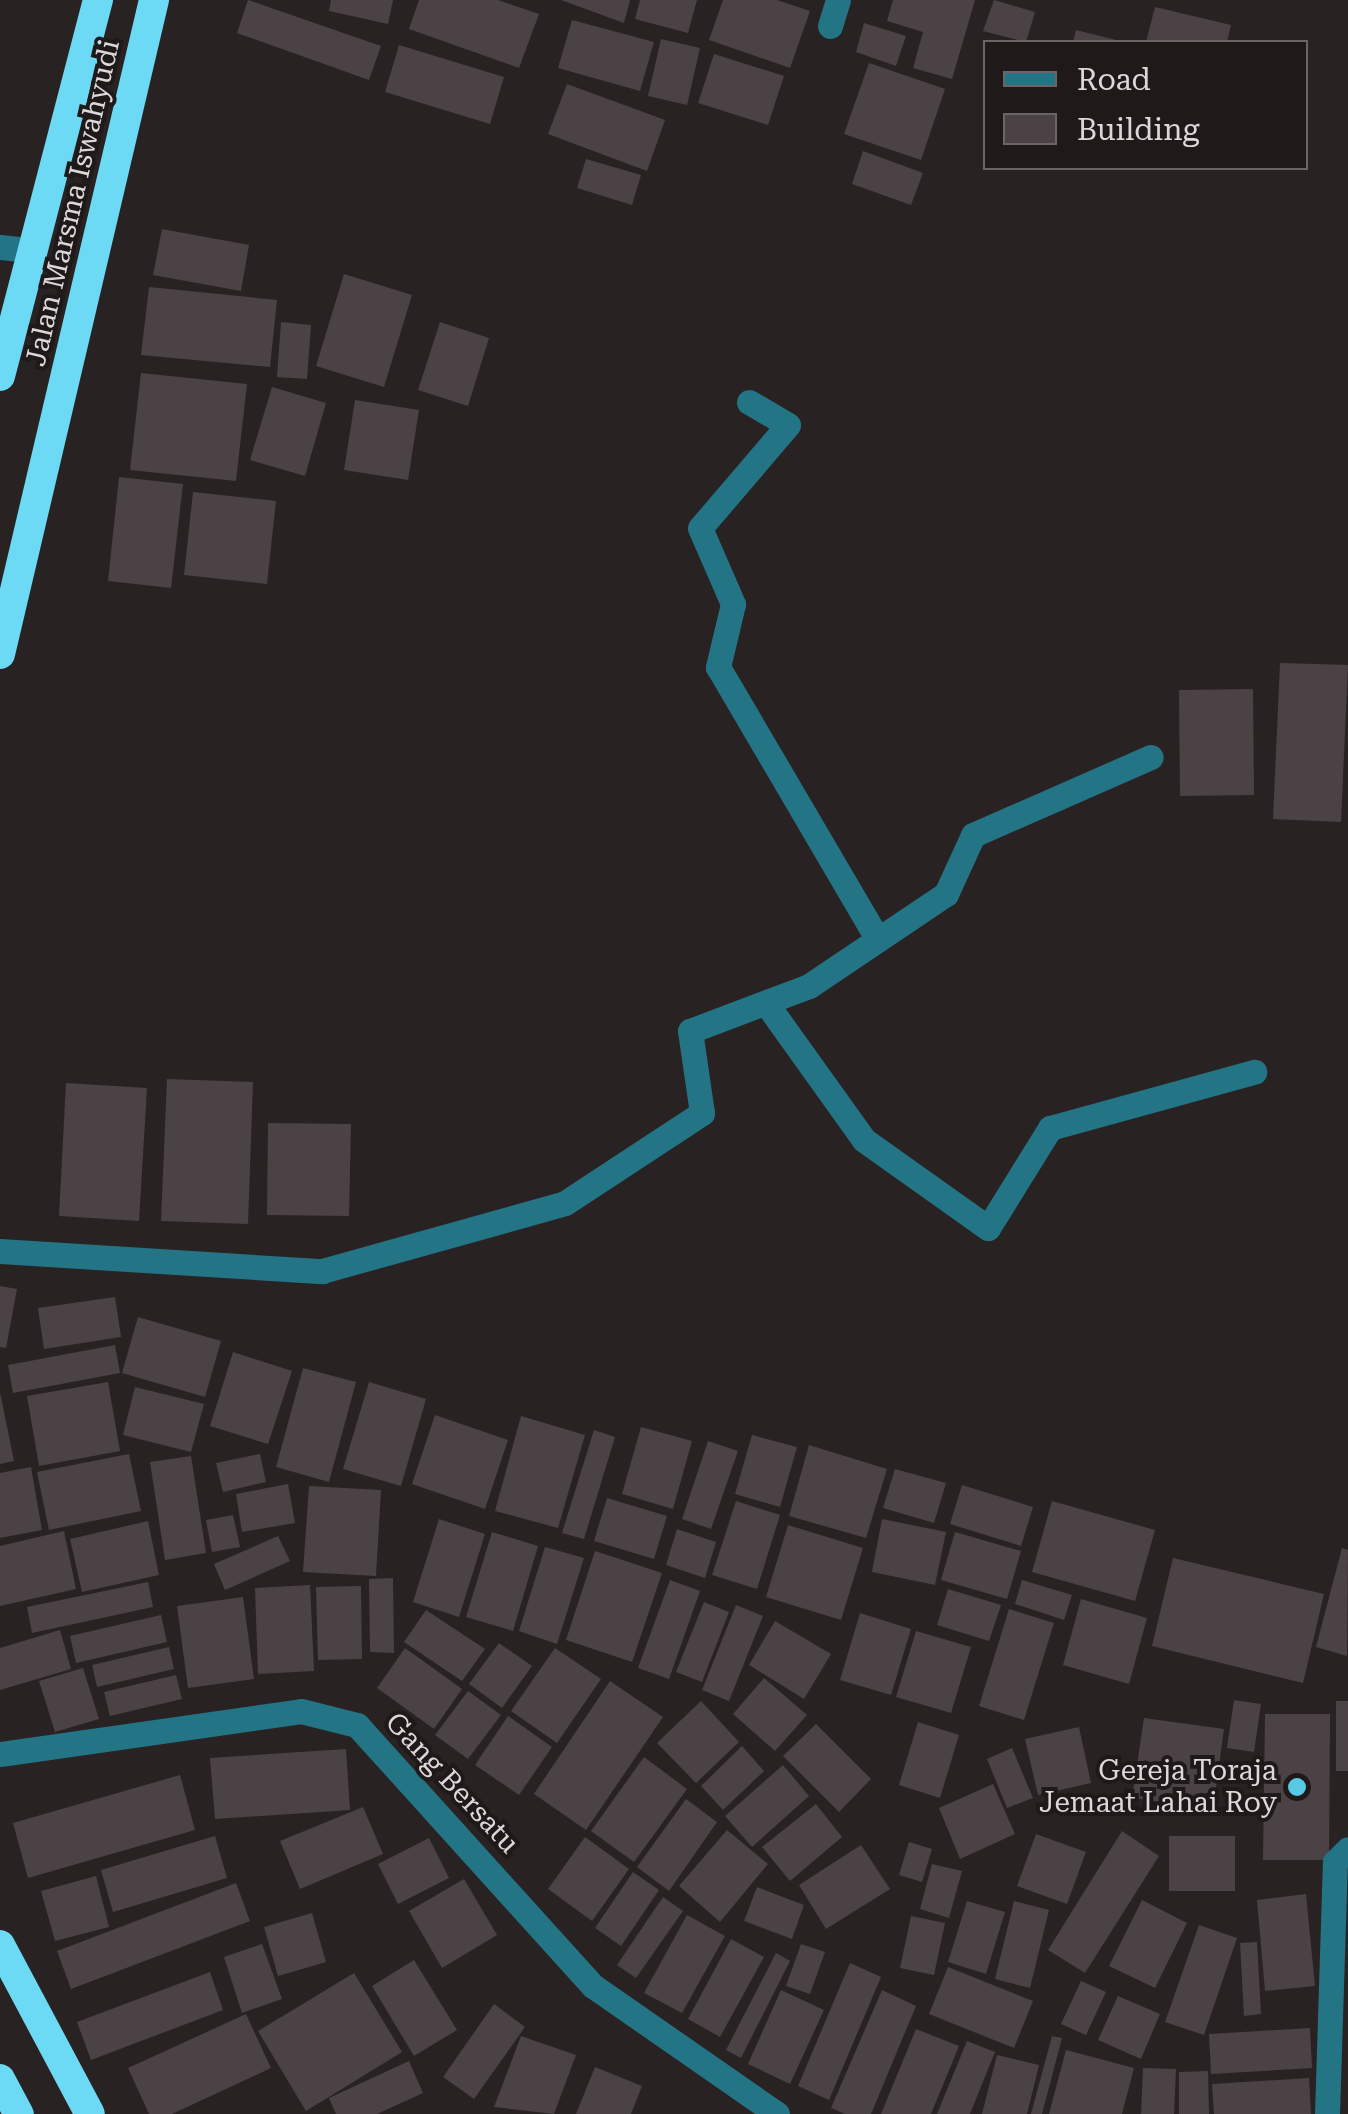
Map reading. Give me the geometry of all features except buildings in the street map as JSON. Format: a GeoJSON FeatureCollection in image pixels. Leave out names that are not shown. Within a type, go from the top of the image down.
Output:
{"type":"FeatureCollection","features":[{"type":"Feature","properties":{"kind":"highway","name":"Jalan Marsma Iswahyudi"},"geometry":{"type":"LineString","coordinates":[[0,654],[154,0]]}},
{"type":"Feature","properties":{"kind":"highway","name":"Jalan Marsma Iswahyudi"},"geometry":{"type":"LineString","coordinates":[[0,376],[15,248],[96,2]]}},
{"type":"Feature","properties":{"kind":"highway"},"geometry":{"type":"LineString","coordinates":[[0,1945],[90,2114]]}},
{"type":"Feature","properties":{"kind":"highway"},"geometry":{"type":"LineString","coordinates":[[0,2079],[19,2114]]}},
{"type":"Feature","properties":{"kind":"street"},"geometry":{"type":"LineString","coordinates":[[830,26],[838,0]]}},
{"type":"Feature","properties":{"kind":"street"},"geometry":{"type":"LineString","coordinates":[[749,402],[788,425],[700,528],[733,604],[718,667],[878,940]]}},
{"type":"Feature","properties":{"kind":"street"},"geometry":{"type":"LineString","coordinates":[[0,1250],[322,1272],[565,1203],[702,1113],[690,1031],[766,1003],[878,940],[946,894],[973,834],[1151,757]]}},
{"type":"Feature","properties":{"kind":"street"},"geometry":{"type":"LineString","coordinates":[[766,1003],[864,1140],[988,1228],[1050,1128],[1254,1072]]}},
{"type":"Feature","properties":{"kind":"street","name":"Gang Bersatu"},"geometry":{"type":"LineString","coordinates":[[0,1754],[301,1711],[357,1725],[593,1986],[777,2114]]}},
{"type":"Feature","properties":{"kind":"street"},"geometry":{"type":"LineString","coordinates":[[1327,2114],[1335,1862],[1348,1850]]}},
{"type":"Feature","properties":{"kind":"place","name":"Gereja Toraja Jemaat Lahai Roy"},"geometry":{"type":"Point","coordinates":[1297,1787]}}]}
